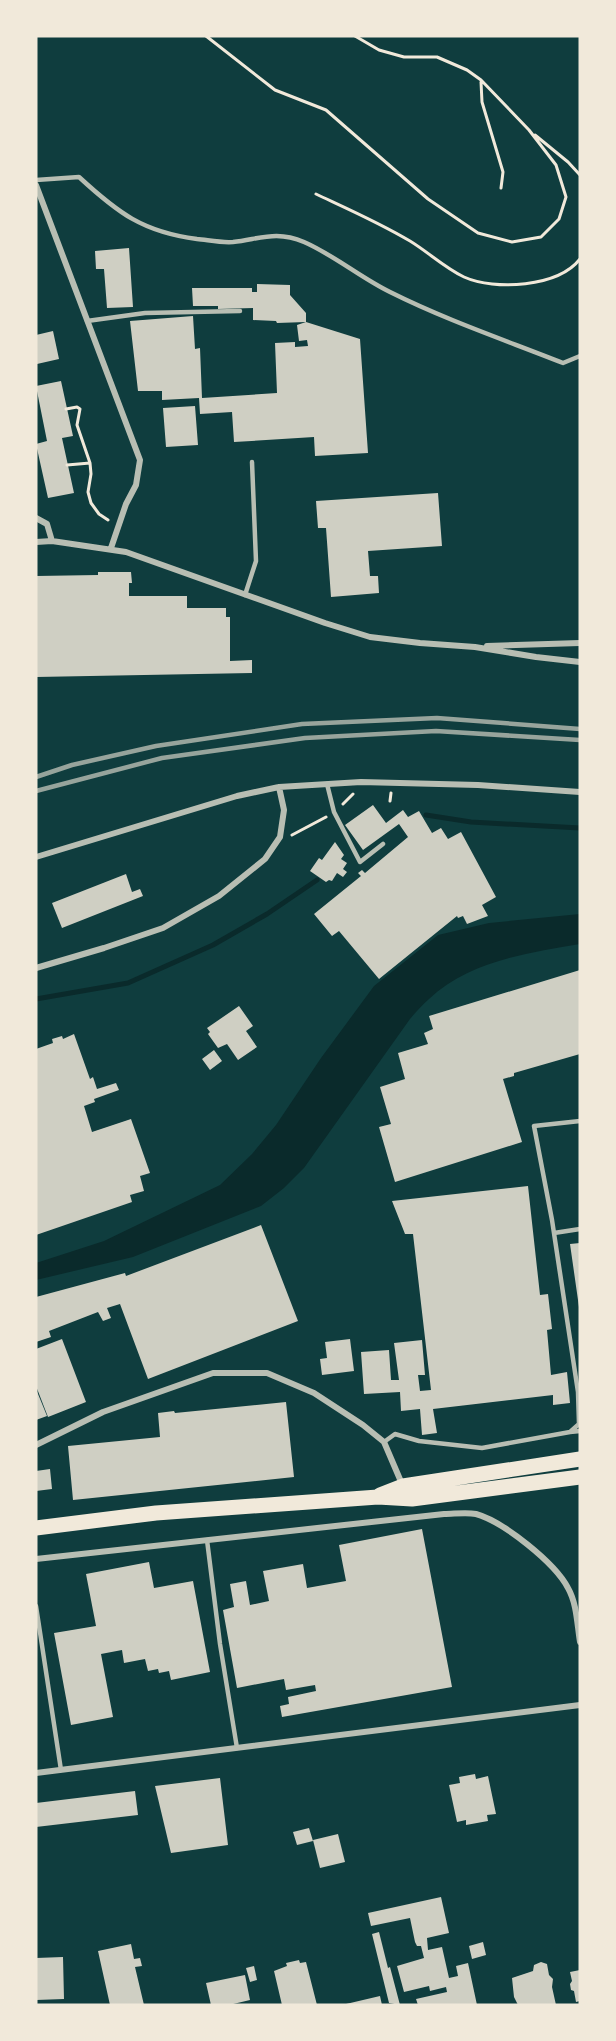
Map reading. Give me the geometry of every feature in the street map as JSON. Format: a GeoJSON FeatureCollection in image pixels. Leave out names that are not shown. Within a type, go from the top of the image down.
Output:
{"type":"FeatureCollection","features":[{"type":"Feature","properties":{"kind":"main road"},"geometry":{"type":"LineString","coordinates":[[378,1497],[403,1486],[580,1459]]}},
{"type":"Feature","properties":{"kind":"main road"},"geometry":{"type":"LineString","coordinates":[[36,1528],[156,1513],[378,1497],[412,1499],[580,1477]]}},
{"type":"Feature","properties":{"kind":"street"},"geometry":{"type":"LineString","coordinates":[[36,185],[140,460],[136,485],[126,504],[111,548]]}},
{"type":"Feature","properties":{"kind":"street"},"geometry":{"type":"LineString","coordinates":[[36,518],[47,524],[52,541]]}},
{"type":"Feature","properties":{"kind":"street"},"geometry":{"type":"LineString","coordinates":[[36,542],[52,541],[111,548],[370,637],[420,644],[475,647],[580,643]]}},
{"type":"Feature","properties":{"kind":"street"},"geometry":{"type":"LineString","coordinates":[[475,647],[580,662]]}},
{"type":"Feature","properties":{"kind":"street"},"geometry":{"type":"LineString","coordinates":[[36,857],[237,796],[279,788],[361,782],[580,792]]}},
{"type":"Feature","properties":{"kind":"street"},"geometry":{"type":"LineString","coordinates":[[36,968],[163,928],[219,896],[265,859],[280,837],[284,824],[284,810],[279,788]]}},
{"type":"Feature","properties":{"kind":"street"},"geometry":{"type":"LineString","coordinates":[[36,1445],[103,1412],[213,1372],[267,1373],[314,1393],[363,1425],[384,1442],[403,1486]]}},
{"type":"Feature","properties":{"kind":"street"},"geometry":{"type":"LineString","coordinates":[[36,1559],[444,1514],[474,1513],[489,1519],[531,1547],[559,1572],[570,1590],[580,1642]]}},
{"type":"Feature","properties":{"kind":"street"},"geometry":{"type":"LineString","coordinates":[[36,1773],[580,1705]]}},
{"type":"Feature","properties":{"kind":"lane"},"geometry":{"type":"LineString","coordinates":[[36,180],[79,177],[111,207],[144,226],[174,236],[232,242],[266,235],[283,235],[305,242],[388,291],[416,304],[563,363],[580,356]]}},
{"type":"Feature","properties":{"kind":"lane"},"geometry":{"type":"LineString","coordinates":[[87,321],[145,313],[240,311]]}},
{"type":"Feature","properties":{"kind":"lane"},"geometry":{"type":"LineString","coordinates":[[245,595],[256,561],[252,462]]}},
{"type":"Feature","properties":{"kind":"lane"},"geometry":{"type":"LineString","coordinates":[[327,784],[334,812],[360,862],[383,844]]}},
{"type":"Feature","properties":{"kind":"lane"},"geometry":{"type":"LineString","coordinates":[[570,1432],[579,1424],[578,1392],[554,1233],[534,1126],[580,1121]]}},
{"type":"Feature","properties":{"kind":"lane"},"geometry":{"type":"LineString","coordinates":[[554,1233],[580,1229]]}},
{"type":"Feature","properties":{"kind":"lane"},"geometry":{"type":"LineString","coordinates":[[384,1442],[389,1436],[395,1434],[420,1441],[482,1448],[580,1431]]}},
{"type":"Feature","properties":{"kind":"lane"},"geometry":{"type":"LineString","coordinates":[[207,1540],[220,1644],[237,1748]]}},
{"type":"Feature","properties":{"kind":"lane"},"geometry":{"type":"LineString","coordinates":[[36,1606],[62,1770]]}},
{"type":"Feature","properties":{"kind":"path"},"geometry":{"type":"LineString","coordinates":[[206,36],[275,90],[326,110],[428,199],[478,233],[512,242],[541,237],[559,219],[566,197],[556,165],[529,130],[481,80],[467,70],[437,57],[404,57],[379,50],[355,36]]}},
{"type":"Feature","properties":{"kind":"path"},"geometry":{"type":"LineString","coordinates":[[481,80],[482,102],[502,172],[501,188]]}},
{"type":"Feature","properties":{"kind":"path"},"geometry":{"type":"LineString","coordinates":[[529,130],[568,162],[580,175]]}},
{"type":"Feature","properties":{"kind":"path"},"geometry":{"type":"LineString","coordinates":[[316,194],[410,241],[464,277],[489,284],[512,284],[550,279],[575,265],[580,259]]}},
{"type":"Feature","properties":{"kind":"path"},"geometry":{"type":"LineString","coordinates":[[66,409],[77,407],[80,409],[77,425],[90,463],[88,492],[91,503],[99,514],[119,527]]}},
{"type":"Feature","properties":{"kind":"path"},"geometry":{"type":"LineString","coordinates":[[67,465],[90,463]]}},
{"type":"Feature","properties":{"kind":"path"},"geometry":{"type":"LineString","coordinates":[[275,845],[334,812],[358,790]]}},
{"type":"Feature","properties":{"kind":"path"},"geometry":{"type":"LineString","coordinates":[[391,792],[402,792]]}},
{"type":"Feature","properties":{"kind":"water"},"geometry":{"type":"Polygon","coordinates":[[[580,914],[580,944],[520,955],[481,967],[445,986],[426,1001],[410,1019],[304,1168],[261,1206],[133,1257],[36,1280],[36,1263],[104,1241],[220,1185],[252,1154],[276,1125],[321,1058],[374,986],[438,935],[489,923],[580,914]]]}},
{"type":"Feature","properties":{"kind":"building"},"geometry":{"type":"Polygon","coordinates":[[[129,248],[133,307],[107,308],[104,269],[96,269],[95,251],[129,248]]]}},
{"type":"Feature","properties":{"kind":"building"},"geometry":{"type":"Polygon","coordinates":[[[257,284],[290,285],[290,295],[306,313],[306,322],[277,323],[276,321],[253,320],[253,308],[218,309],[218,306],[193,306],[192,288],[252,288],[252,292],[257,292],[257,284]]]}},
{"type":"Feature","properties":{"kind":"building"},"geometry":{"type":"Polygon","coordinates":[[[193,316],[195,349],[200,348],[202,398],[277,393],[275,343],[295,342],[295,347],[308,346],[307,340],[299,341],[297,325],[306,322],[360,339],[368,453],[315,456],[314,437],[234,442],[232,412],[200,414],[199,398],[162,400],[162,391],[138,391],[130,321],[193,316]]]}},
{"type":"Feature","properties":{"kind":"building"},"geometry":{"type":"Polygon","coordinates":[[[53,331],[59,359],[37,364],[36,335],[53,331]]]}},
{"type":"Feature","properties":{"kind":"building"},"geometry":{"type":"Polygon","coordinates":[[[61,381],[73,436],[62,438],[74,493],[48,498],[36,444],[47,441],[36,386],[61,381]]]}},
{"type":"Feature","properties":{"kind":"building"},"geometry":{"type":"Polygon","coordinates":[[[195,406],[198,445],[166,447],[163,408],[195,406]]]}},
{"type":"Feature","properties":{"kind":"building"},"geometry":{"type":"Polygon","coordinates":[[[438,493],[442,546],[368,551],[370,576],[378,576],[379,593],[331,597],[326,528],[318,528],[316,501],[438,493]]]}},
{"type":"Feature","properties":{"kind":"building"},"geometry":{"type":"Polygon","coordinates":[[[98,572],[131,572],[132,583],[129,583],[129,596],[187,596],[187,608],[226,608],[226,617],[230,617],[230,661],[252,660],[252,673],[36,677],[36,576],[98,575],[98,572]]]}},
{"type":"Feature","properties":{"kind":"building"},"geometry":{"type":"Polygon","coordinates":[[[373,805],[386,823],[403,810],[408,817],[419,811],[432,833],[441,828],[448,839],[461,832],[496,897],[482,905],[488,916],[467,924],[463,916],[458,918],[457,916],[379,979],[339,931],[332,936],[314,914],[361,876],[358,873],[362,870],[365,873],[408,837],[399,824],[363,850],[345,825],[373,805]]]}},
{"type":"Feature","properties":{"kind":"building"},"geometry":{"type":"Polygon","coordinates":[[[335,842],[344,855],[341,859],[347,863],[343,869],[347,872],[343,877],[337,873],[332,881],[326,882],[310,871],[319,858],[322,860],[335,842]]]}},
{"type":"Feature","properties":{"kind":"building"},"geometry":{"type":"Polygon","coordinates":[[[126,874],[132,892],[140,889],[143,896],[62,928],[52,903],[126,874]]]}},
{"type":"Feature","properties":{"kind":"building"},"geometry":{"type":"Polygon","coordinates":[[[580,970],[580,1054],[514,1073],[514,1076],[503,1079],[522,1142],[395,1182],[379,1127],[391,1124],[380,1087],[405,1079],[398,1053],[428,1044],[424,1033],[433,1029],[429,1016],[580,970]]]}},
{"type":"Feature","properties":{"kind":"building"},"geometry":{"type":"Polygon","coordinates":[[[239,1006],[253,1026],[246,1031],[257,1047],[238,1060],[227,1044],[218,1048],[208,1034],[210,1032],[207,1028],[239,1006]]]}},
{"type":"Feature","properties":{"kind":"building"},"geometry":{"type":"Polygon","coordinates":[[[74,1034],[90,1079],[93,1077],[97,1089],[116,1083],[119,1090],[94,1099],[95,1102],[84,1106],[92,1132],[131,1119],[150,1173],[140,1176],[144,1191],[130,1195],[132,1202],[36,1235],[36,1049],[53,1043],[52,1039],[62,1036],[63,1039],[74,1034]]]}},
{"type":"Feature","properties":{"kind":"building"},"geometry":{"type":"Polygon","coordinates":[[[214,1050],[222,1061],[210,1070],[202,1059],[214,1050]]]}},
{"type":"Feature","properties":{"kind":"building"},"geometry":{"type":"Polygon","coordinates":[[[528,1186],[540,1295],[548,1294],[552,1329],[547,1330],[551,1375],[567,1372],[570,1403],[553,1405],[553,1395],[433,1409],[437,1433],[422,1435],[420,1409],[401,1411],[400,1392],[364,1394],[361,1352],[389,1350],[391,1380],[399,1380],[394,1343],[422,1340],[425,1375],[418,1375],[420,1391],[431,1390],[413,1234],[405,1234],[392,1201],[528,1186]]]}},
{"type":"Feature","properties":{"kind":"building"},"geometry":{"type":"Polygon","coordinates":[[[261,1225],[298,1321],[148,1379],[120,1304],[107,1308],[111,1318],[103,1321],[98,1312],[49,1331],[51,1337],[36,1342],[36,1297],[125,1273],[126,1276],[261,1225]]]}},
{"type":"Feature","properties":{"kind":"building"},"geometry":{"type":"Polygon","coordinates":[[[580,1243],[580,1307],[579,1307],[570,1244],[580,1243]]]}},
{"type":"Feature","properties":{"kind":"building"},"geometry":{"type":"Polygon","coordinates":[[[62,1339],[86,1402],[48,1417],[36,1386],[36,1349],[62,1339]]]}},
{"type":"Feature","properties":{"kind":"building"},"geometry":{"type":"Polygon","coordinates":[[[350,1339],[354,1371],[322,1375],[320,1359],[327,1358],[325,1342],[350,1339]]]}},
{"type":"Feature","properties":{"kind":"building"},"geometry":{"type":"Polygon","coordinates":[[[36,1389],[47,1416],[36,1420],[36,1389]]]}},
{"type":"Feature","properties":{"kind":"building"},"geometry":{"type":"Polygon","coordinates":[[[286,1402],[294,1477],[73,1500],[68,1446],[160,1437],[158,1413],[286,1402]]]}},
{"type":"Feature","properties":{"kind":"building"},"geometry":{"type":"Polygon","coordinates":[[[50,1469],[52,1489],[36,1491],[36,1471],[50,1469]]]}},
{"type":"Feature","properties":{"kind":"building"},"geometry":{"type":"Polygon","coordinates":[[[422,1529],[452,1687],[282,1717],[280,1706],[289,1704],[288,1697],[316,1691],[315,1685],[286,1690],[284,1679],[237,1688],[223,1610],[234,1607],[230,1584],[246,1581],[250,1605],[269,1601],[263,1571],[303,1564],[307,1588],[346,1581],[339,1545],[422,1529]]]}},
{"type":"Feature","properties":{"kind":"building"},"geometry":{"type":"Polygon","coordinates":[[[149,1562],[154,1588],[193,1581],[210,1672],[171,1680],[169,1671],[159,1673],[158,1669],[148,1671],[145,1659],[124,1663],[122,1650],[101,1654],[113,1717],[71,1725],[54,1633],[96,1626],[86,1574],[149,1562]]]}},
{"type":"Feature","properties":{"kind":"building"},"geometry":{"type":"Polygon","coordinates":[[[475,1774],[476,1779],[488,1776],[496,1814],[487,1815],[488,1821],[466,1825],[466,1820],[457,1822],[449,1785],[460,1783],[459,1777],[475,1774]]]}},
{"type":"Feature","properties":{"kind":"building"},"geometry":{"type":"Polygon","coordinates":[[[220,1778],[228,1845],[171,1853],[155,1786],[220,1778]]]}},
{"type":"Feature","properties":{"kind":"building"},"geometry":{"type":"Polygon","coordinates":[[[135,1791],[138,1815],[36,1827],[36,1803],[135,1791]]]}},
{"type":"Feature","properties":{"kind":"building"},"geometry":{"type":"Polygon","coordinates":[[[309,1828],[313,1841],[297,1845],[293,1832],[309,1828]]]}},
{"type":"Feature","properties":{"kind":"building"},"geometry":{"type":"Polygon","coordinates":[[[338,1834],[345,1862],[320,1868],[313,1840],[338,1834]]]}},
{"type":"Feature","properties":{"kind":"building"},"geometry":{"type":"Polygon","coordinates":[[[441,1897],[449,1933],[427,1938],[428,1950],[442,1947],[449,1978],[458,1976],[456,1966],[468,1963],[477,2005],[418,2005],[416,1999],[447,1992],[446,1987],[430,1991],[429,1986],[404,1992],[397,1966],[424,1958],[421,1946],[417,1946],[415,1942],[410,1918],[371,1926],[368,1913],[441,1897]]]}},
{"type":"Feature","properties":{"kind":"building"},"geometry":{"type":"Polygon","coordinates":[[[379,1932],[400,2005],[389,2003],[372,1934],[379,1932]]]}},
{"type":"Feature","properties":{"kind":"building"},"geometry":{"type":"Polygon","coordinates":[[[483,1942],[486,1955],[472,1959],[469,1946],[483,1942]]]}},
{"type":"Feature","properties":{"kind":"building"},"geometry":{"type":"Polygon","coordinates":[[[131,1944],[134,1959],[140,1958],[142,1966],[135,1967],[144,2005],[110,2005],[98,1951],[131,1944]]]}},
{"type":"Feature","properties":{"kind":"building"},"geometry":{"type":"Polygon","coordinates":[[[63,1957],[64,1999],[36,2000],[36,1958],[63,1957]]]}},
{"type":"Feature","properties":{"kind":"building"},"geometry":{"type":"Polygon","coordinates":[[[299,1960],[300,1963],[306,1962],[317,2005],[282,2005],[274,1971],[287,1966],[286,1963],[299,1960]]]}},
{"type":"Feature","properties":{"kind":"building"},"geometry":{"type":"Polygon","coordinates":[[[541,1962],[547,1964],[549,1975],[553,1979],[552,1987],[556,2005],[518,2005],[514,1997],[512,1978],[533,1971],[534,1965],[541,1962]]]}},
{"type":"Feature","properties":{"kind":"building"},"geometry":{"type":"Polygon","coordinates":[[[254,1966],[257,1980],[250,1982],[246,1968],[254,1966]]]}},
{"type":"Feature","properties":{"kind":"building"},"geometry":{"type":"Polygon","coordinates":[[[580,1970],[580,2001],[576,2002],[574,1991],[571,1990],[570,1972],[580,1970]]]}},
{"type":"Feature","properties":{"kind":"building"},"geometry":{"type":"Polygon","coordinates":[[[245,1975],[250,2000],[229,2005],[211,2005],[206,1983],[245,1975]]]}},
{"type":"Feature","properties":{"kind":"building"},"geometry":{"type":"Polygon","coordinates":[[[380,1996],[382,2005],[346,2005],[346,2004],[380,1996]]]}},
{"type":"Feature","properties":{"kind":"waterway"},"geometry":{"type":"LineString","coordinates":[[426,815],[471,822],[580,828]]}},
{"type":"Feature","properties":{"kind":"waterway"},"geometry":{"type":"LineString","coordinates":[[36,999],[128,983],[213,945],[267,914],[317,880]]}},
{"type":"Feature","properties":{"kind":"railway"},"geometry":{"type":"LineString","coordinates":[[36,777],[72,765],[156,746],[302,724],[437,718],[580,729]]}},
{"type":"Feature","properties":{"kind":"railway"},"geometry":{"type":"LineString","coordinates":[[36,791],[162,758],[305,738],[436,731],[580,740]]}}]}
